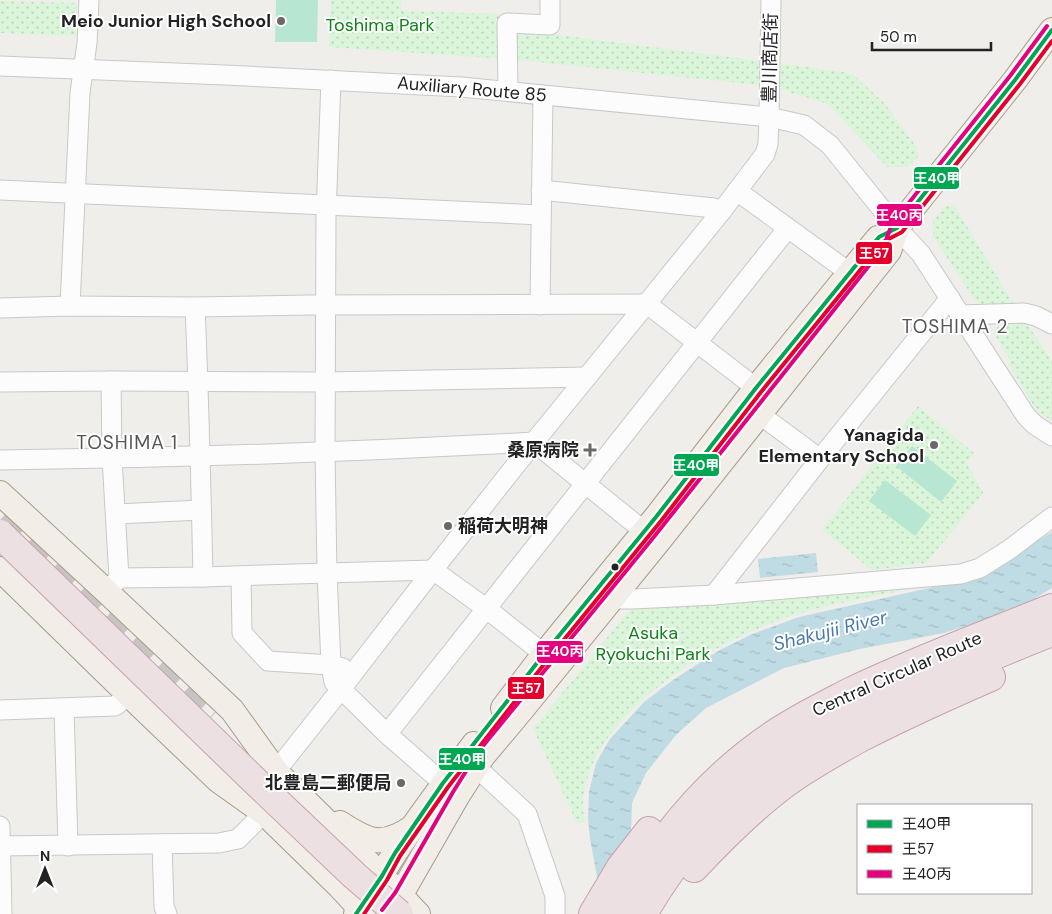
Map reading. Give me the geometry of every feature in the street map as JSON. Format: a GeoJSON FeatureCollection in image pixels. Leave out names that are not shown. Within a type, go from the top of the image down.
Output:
{"type":"FeatureCollection","features":[{"type":"Feature","properties":{"kind":"highway"},"geometry":{"type":"LineString","coordinates":[[0,534],[278,803],[394,910]]}},
{"type":"Feature","properties":{"kind":"highway"},"geometry":{"type":"LineString","coordinates":[[0,547],[223,758],[339,871],[394,910]]}},
{"type":"Feature","properties":{"kind":"highway","name":"Central Circular Route"},"geometry":{"type":"LineString","coordinates":[[617,914],[640,874],[671,831],[704,794],[737,763],[771,736],[804,716],[869,683],[1052,608]]}},
{"type":"Feature","properties":{"kind":"highway","name":"Central Circular Route"},"geometry":{"type":"LineString","coordinates":[[643,914],[660,886],[682,856],[708,826],[753,783],[786,757],[837,726],[906,692],[1052,632]]}},
{"type":"Feature","properties":{"kind":"highway"},"geometry":{"type":"LineString","coordinates":[[653,914],[692,870],[758,805],[812,766],[894,721],[1052,651]]}},
{"type":"Feature","properties":{"kind":"highway"},"geometry":{"type":"LineString","coordinates":[[593,914],[621,867],[643,837],[679,798],[712,768],[783,716],[868,679],[918,662]]}},
{"type":"Feature","properties":{"kind":"main road"},"geometry":{"type":"LineString","coordinates":[[190,738],[340,887],[360,912],[395,853],[443,784],[544,654],[652,537],[758,414],[889,251],[897,228],[1015,80],[1052,30]]}},
{"type":"Feature","properties":{"kind":"main road"},"geometry":{"type":"LineString","coordinates":[[394,910],[439,828],[483,756],[612,599],[652,537],[756,388],[879,237],[897,228]]}},
{"type":"Feature","properties":{"kind":"main road"},"geometry":{"type":"LineString","coordinates":[[3,496],[56,544],[113,585],[232,710],[276,771]]}},
{"type":"Feature","properties":{"kind":"main road"},"geometry":{"type":"LineString","coordinates":[[2,570],[13,538],[3,496]]}},
{"type":"Feature","properties":{"kind":"main road"},"geometry":{"type":"LineString","coordinates":[[2,570],[56,544]]}},
{"type":"Feature","properties":{"kind":"main road"},"geometry":{"type":"LineString","coordinates":[[2,570],[219,781],[264,813]]}},
{"type":"Feature","properties":{"kind":"main road"},"geometry":{"type":"LineString","coordinates":[[216,712],[382,876],[394,910]]}},
{"type":"Feature","properties":{"kind":"main road"},"geometry":{"type":"LineString","coordinates":[[299,794],[353,832],[370,840],[394,838],[413,827]]}},
{"type":"Feature","properties":{"kind":"main road"},"geometry":{"type":"LineString","coordinates":[[394,910],[418,914]]}},
{"type":"Feature","properties":{"kind":"street"},"geometry":{"type":"LineString","coordinates":[[70,306],[80,93],[87,43],[88,0]]}},
{"type":"Feature","properties":{"kind":"street"},"geometry":{"type":"LineString","coordinates":[[508,91],[507,23],[550,25],[550,0]]}},
{"type":"Feature","properties":{"kind":"street","name":"豊川商店街"},"geometry":{"type":"LineString","coordinates":[[276,771],[534,442],[721,212],[765,154],[768,144],[770,117],[771,0]]}},
{"type":"Feature","properties":{"kind":"street","name":"Auxiliary Route 85"},"geometry":{"type":"LineString","coordinates":[[0,66],[395,83],[508,91],[770,117],[804,125],[830,145],[897,228],[921,254],[1026,416],[1035,425],[1052,436]]}},
{"type":"Feature","properties":{"kind":"street"},"geometry":{"type":"LineString","coordinates":[[331,80],[325,382],[327,573],[331,665],[334,682],[387,734],[443,784]]}},
{"type":"Feature","properties":{"kind":"street"},"geometry":{"type":"LineString","coordinates":[[540,305],[543,95]]}},
{"type":"Feature","properties":{"kind":"street"},"geometry":{"type":"LineString","coordinates":[[0,190],[541,215]]}},
{"type":"Feature","properties":{"kind":"street"},"geometry":{"type":"LineString","coordinates":[[541,190],[714,208],[721,212]]}},
{"type":"Feature","properties":{"kind":"street"},"geometry":{"type":"LineString","coordinates":[[737,191],[850,274]]}},
{"type":"Feature","properties":{"kind":"street"},"geometry":{"type":"LineString","coordinates":[[387,734],[787,229]]}},
{"type":"Feature","properties":{"kind":"street"},"geometry":{"type":"LineString","coordinates":[[714,595],[820,459],[950,298]]}},
{"type":"Feature","properties":{"kind":"street"},"geometry":{"type":"LineString","coordinates":[[0,308],[70,306],[647,304],[756,388]]}},
{"type":"Feature","properties":{"kind":"street"},"geometry":{"type":"LineString","coordinates":[[195,307],[203,578]]}},
{"type":"Feature","properties":{"kind":"street"},"geometry":{"type":"LineString","coordinates":[[960,315],[1024,313],[1036,316],[1052,324]]}},
{"type":"Feature","properties":{"kind":"street"},"geometry":{"type":"LineString","coordinates":[[0,382],[325,382],[587,377]]}},
{"type":"Feature","properties":{"kind":"street"},"geometry":{"type":"LineString","coordinates":[[111,381],[112,458],[116,514],[113,585],[241,576],[433,570],[544,654]]}},
{"type":"Feature","properties":{"kind":"street"},"geometry":{"type":"LineString","coordinates":[[758,414],[820,459]]}},
{"type":"Feature","properties":{"kind":"street"},"geometry":{"type":"LineString","coordinates":[[0,460],[325,452],[534,442],[652,537]]}},
{"type":"Feature","properties":{"kind":"street"},"geometry":{"type":"LineString","coordinates":[[116,514],[201,510]]}},
{"type":"Feature","properties":{"kind":"street"},"geometry":{"type":"LineString","coordinates":[[612,599],[714,595],[961,574],[980,568],[1010,549],[1052,517]]}},
{"type":"Feature","properties":{"kind":"street"},"geometry":{"type":"LineString","coordinates":[[241,576],[242,633],[268,661],[331,665],[353,673]]}},
{"type":"Feature","properties":{"kind":"street"},"geometry":{"type":"LineString","coordinates":[[0,710],[115,706],[129,695]]}},
{"type":"Feature","properties":{"kind":"street"},"geometry":{"type":"LineString","coordinates":[[64,709],[68,846]]}},
{"type":"Feature","properties":{"kind":"street"},"geometry":{"type":"LineString","coordinates":[[476,766],[527,814],[555,896],[555,914]]}},
{"type":"Feature","properties":{"kind":"street"},"geometry":{"type":"LineString","coordinates":[[0,846],[219,843],[238,839],[264,813]]}},
{"type":"Feature","properties":{"kind":"street"},"geometry":{"type":"LineString","coordinates":[[0,826],[2,914]]}},
{"type":"Feature","properties":{"kind":"street"},"geometry":{"type":"LineString","coordinates":[[162,844],[164,907],[167,914]]}},
{"type":"Feature","properties":{"kind":"green space"},"geometry":{"type":"Polygon","coordinates":[[[276,0],[318,0],[317,42],[275,42],[276,0]]]}},
{"type":"Feature","properties":{"kind":"green space","name":"Toshima Park"},"geometry":{"type":"Polygon","coordinates":[[[331,0],[401,0],[401,11],[504,14],[559,35],[844,72],[855,76],[885,104],[916,146],[918,157],[907,167],[887,167],[828,104],[769,86],[507,59],[329,47],[331,0]]]}},
{"type":"Feature","properties":{"kind":"green space"},"geometry":{"type":"Polygon","coordinates":[[[0,1],[77,3],[76,36],[0,33],[0,1]]]}},
{"type":"Feature","properties":{"kind":"green space"},"geometry":{"type":"Polygon","coordinates":[[[954,205],[1013,303],[982,305],[974,299],[933,236],[933,221],[945,206],[954,205]]]}},
{"type":"Feature","properties":{"kind":"green space"},"geometry":{"type":"Polygon","coordinates":[[[1001,321],[1024,321],[1052,361],[1052,421],[1040,413],[1033,405],[1009,364],[1011,362],[994,333],[1001,321]]]}},
{"type":"Feature","properties":{"kind":"green space"},"geometry":{"type":"Polygon","coordinates":[[[918,406],[974,453],[966,463],[983,492],[926,563],[872,570],[822,530],[918,406]]]}},
{"type":"Feature","properties":{"kind":"green space"},"geometry":{"type":"Polygon","coordinates":[[[912,446],[957,481],[941,502],[896,466],[912,446]]]}},
{"type":"Feature","properties":{"kind":"green space"},"geometry":{"type":"Polygon","coordinates":[[[885,480],[931,515],[915,536],[869,501],[885,480]]]}},
{"type":"Feature","properties":{"kind":"green space","name":"Asuka Ryokuchi Park"},"geometry":{"type":"Polygon","coordinates":[[[957,579],[803,612],[750,632],[687,667],[656,689],[628,714],[606,741],[590,771],[583,803],[585,821],[577,823],[533,729],[632,607],[957,579]]]}},
{"type":"Feature","properties":{"kind":"water","name":"Shakujii River"},"geometry":{"type":"Polygon","coordinates":[[[1052,532],[1052,588],[1018,609],[944,633],[860,649],[784,668],[706,708],[676,735],[646,773],[632,803],[631,834],[598,882],[588,819],[589,792],[596,763],[610,739],[644,702],[673,680],[718,651],[750,635],[799,617],[947,584],[1018,552],[1052,532]]]}},
{"type":"Feature","properties":{"kind":"water"},"geometry":{"type":"Polygon","coordinates":[[[816,553],[818,572],[760,578],[758,559],[816,553]]]}},
{"type":"Feature","properties":{"kind":"tunnel"},"geometry":{"type":"LineString","coordinates":[[0,520],[216,712]]}},
{"type":"Feature","properties":{"kind":"transit line","name":"王40丙"},"geometry":{"type":"LineString","coordinates":[[382,910],[395,893],[478,752],[653,538],[883,248],[892,224],[1010,76],[1047,26]]}},
{"type":"Feature","properties":{"kind":"transit line","name":"王40甲"},"geometry":{"type":"LineString","coordinates":[[356,914],[443,783],[544,654],[656,517],[756,388],[879,237],[897,228],[1015,80],[1052,30]]}},
{"type":"Feature","properties":{"kind":"transit line","name":"王57"},"geometry":{"type":"LineString","coordinates":[[364,914],[387,880],[400,856],[448,787],[549,658],[661,521],[761,392],[883,242],[902,232],[1052,41]]}},
{"type":"Feature","properties":{"kind":"place","name":"Meio Junior High School"},"geometry":{"type":"Point","coordinates":[281,21]}},
{"type":"Feature","properties":{"kind":"place","name":"Yanagida Elementary School"},"geometry":{"type":"Point","coordinates":[934,445]}},
{"type":"Feature","properties":{"kind":"place","name":"桑原病院"},"geometry":{"type":"Point","coordinates":[590,450]}},
{"type":"Feature","properties":{"kind":"place","name":"稲荷大明神"},"geometry":{"type":"Point","coordinates":[448,526]}},
{"type":"Feature","properties":{"kind":"place","name":"北豊島二郵便局"},"geometry":{"type":"Point","coordinates":[401,783]}},
{"type":"Feature","properties":{"kind":"district","name":"TOSHIMA 2"},"geometry":{"type":"Point","coordinates":[955,326]}},
{"type":"Feature","properties":{"kind":"district","name":"TOSHIMA 1"},"geometry":{"type":"Point","coordinates":[127,442]}}]}
